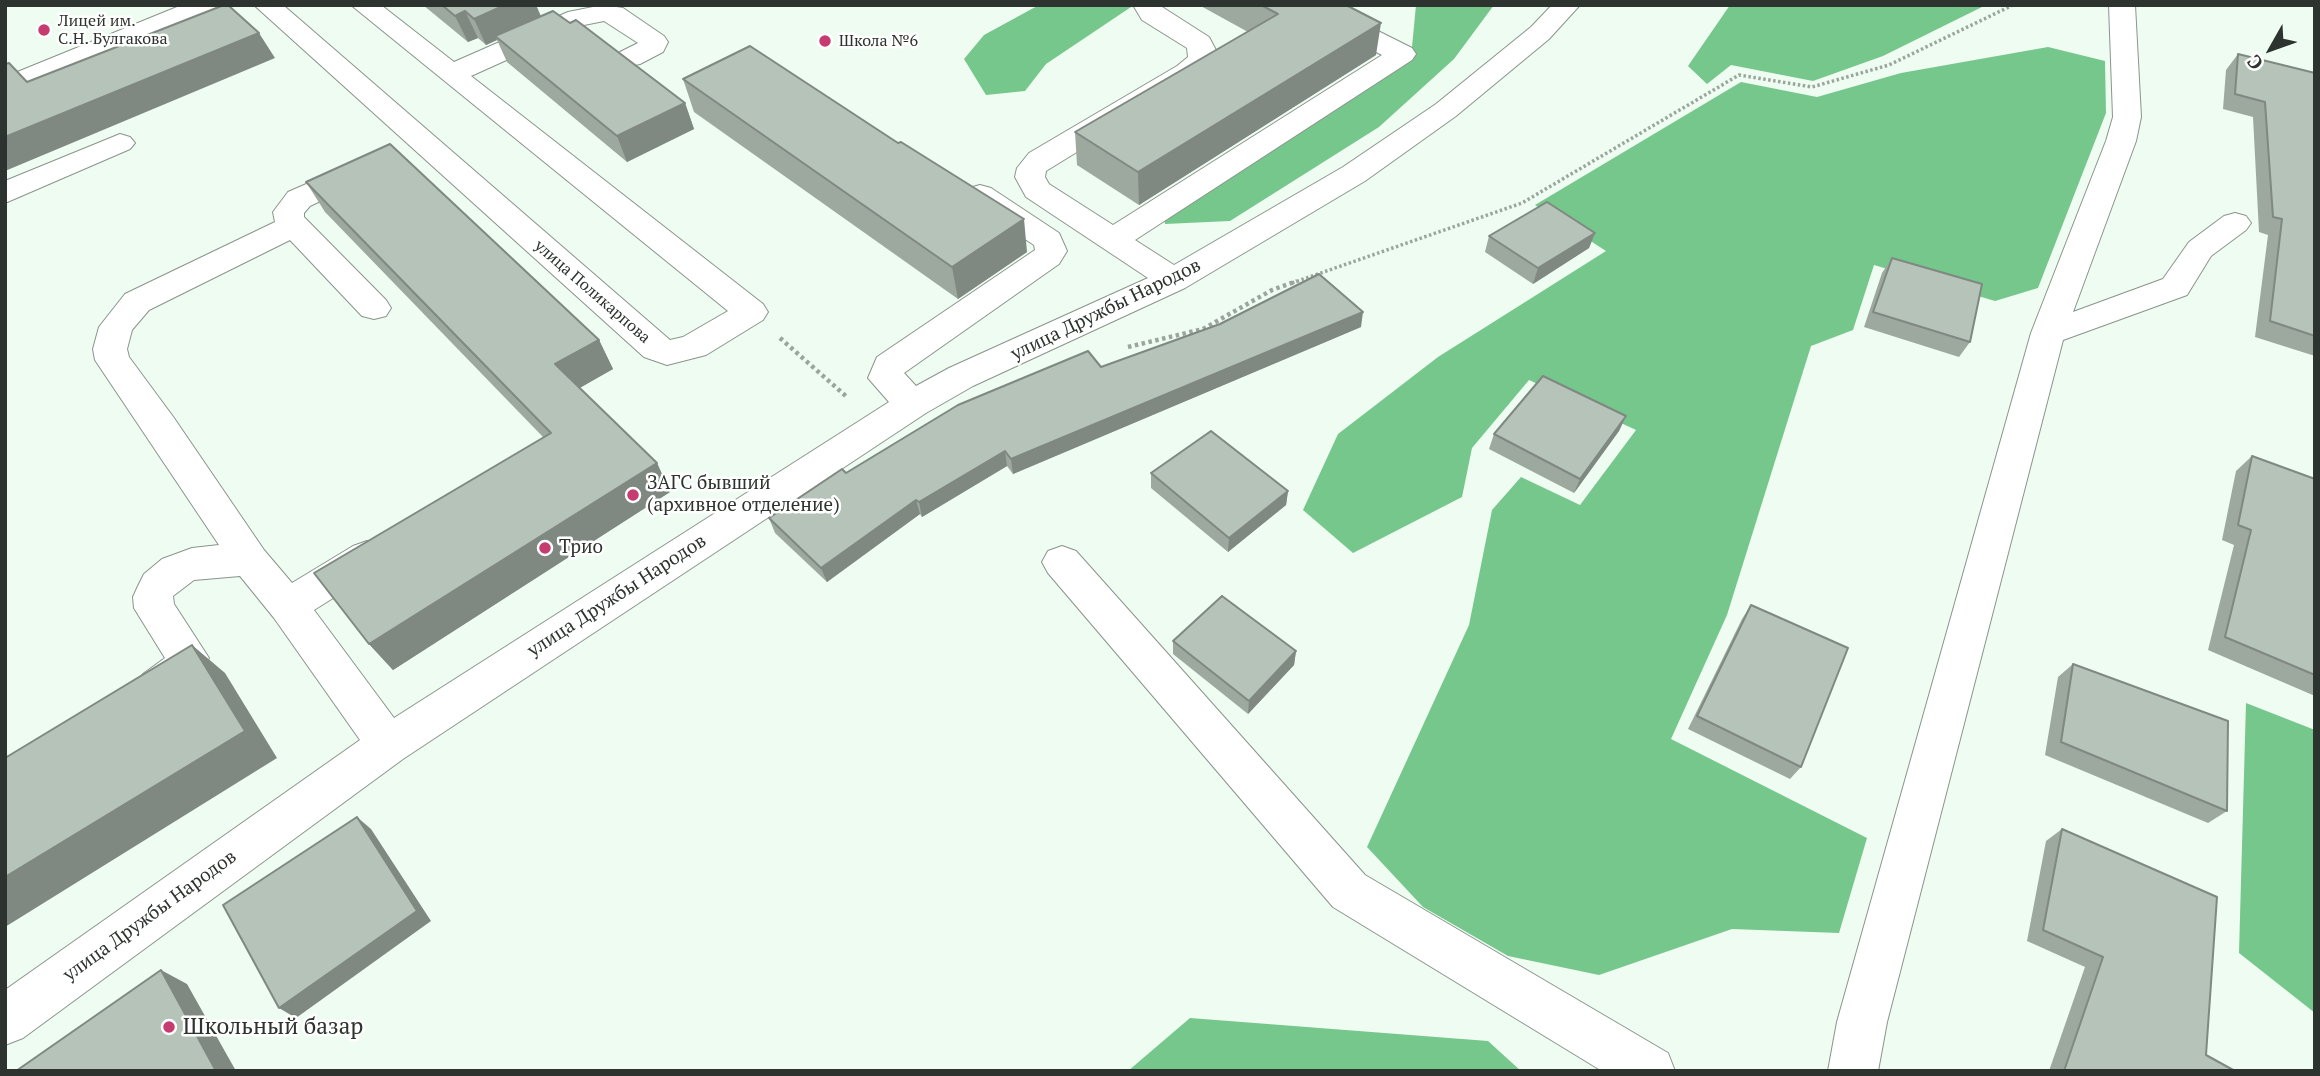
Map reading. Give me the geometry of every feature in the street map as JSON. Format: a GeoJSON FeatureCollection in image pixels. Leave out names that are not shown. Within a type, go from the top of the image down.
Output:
{"type":"FeatureCollection","features":[{"type":"Feature","properties":{"kind":"street"},"geometry":{"type":"LineString","coordinates":[[5,87],[206,5]]}},
{"type":"Feature","properties":{"kind":"street","name":"улица Поликарпова"},"geometry":{"type":"LineString","coordinates":[[267,5],[400,151],[656,348],[667,353],[688,349],[751,312]]}},
{"type":"Feature","properties":{"kind":"street"},"geometry":{"type":"LineString","coordinates":[[364,5],[751,312]]}},
{"type":"Feature","properties":{"kind":"street"},"geometry":{"type":"LineString","coordinates":[[1146,5],[1151,14],[1199,43],[1203,52],[1201,60],[1186,72],[1040,160],[1030,172],[1032,183],[1037,190],[1173,280]]}},
{"type":"Feature","properties":{"kind":"street"},"geometry":{"type":"LineString","coordinates":[[1111,241],[1402,54],[1305,5]]}},
{"type":"Feature","properties":{"kind":"street","name":"улица Дружбы Народов"},"geometry":{"type":"LineString","coordinates":[[5,1020],[388,745],[913,404],[961,377],[1173,280],[1287,215],[1391,149],[1496,70],[1540,33],[1567,5]]}},
{"type":"Feature","properties":{"kind":"street"},"geometry":{"type":"LineString","coordinates":[[1853,1071],[1866,1009],[2048,333],[2127,117],[2122,5]]}},
{"type":"Feature","properties":{"kind":"street"},"geometry":{"type":"LineString","coordinates":[[451,74],[577,18],[604,12],[614,14],[654,42],[653,46],[630,58]]}},
{"type":"Feature","properties":{"kind":"street"},"geometry":{"type":"LineString","coordinates":[[5,193],[120,143]]}},
{"type":"Feature","properties":{"kind":"street"},"geometry":{"type":"LineString","coordinates":[[374,308],[289,220],[288,212],[299,199],[400,151]]}},
{"type":"Feature","properties":{"kind":"street"},"geometry":{"type":"LineString","coordinates":[[913,404],[885,378],[889,366],[1051,251],[1048,240],[950,176]]}},
{"type":"Feature","properties":{"kind":"street"},"geometry":{"type":"LineString","coordinates":[[2048,333],[2175,287],[2200,249],[2235,223]]}},
{"type":"Feature","properties":{"kind":"street"},"geometry":{"type":"LineString","coordinates":[[294,225],[137,302],[116,327],[110,349],[112,360],[161,427],[250,561],[288,606],[388,745]]}},
{"type":"Feature","properties":{"kind":"street"},"geometry":{"type":"LineString","coordinates":[[288,606],[392,542]]}},
{"type":"Feature","properties":{"kind":"street"},"geometry":{"type":"LineString","coordinates":[[129,705],[177,675],[188,658],[154,608],[153,597],[164,578],[192,564],[225,560],[250,561]]}},
{"type":"Feature","properties":{"kind":"street"},"geometry":{"type":"LineString","coordinates":[[1062,562],[1349,891],[1650,1071]]}},
{"type":"Feature","properties":{"kind":"path"},"geometry":{"type":"LineString","coordinates":[[1064,332],[1091,349],[1113,351],[1203,329],[1272,290],[1522,203],[1739,75],[1812,87],[1889,65],[2013,5]]}},
{"type":"Feature","properties":{"kind":"path"},"geometry":{"type":"LineString","coordinates":[[751,312],[879,426]]}},
{"type":"Feature","properties":{"kind":"green space"},"geometry":{"type":"Polygon","coordinates":[[[1039,5],[1134,5],[1046,64],[1025,91],[986,95],[964,59],[984,35],[1039,5]]]}},
{"type":"Feature","properties":{"kind":"green space"},"geometry":{"type":"Polygon","coordinates":[[[1416,5],[1494,5],[1454,59],[1379,127],[1230,221],[1165,224],[1164,217],[1397,65],[1412,47],[1416,5]]]}},
{"type":"Feature","properties":{"kind":"green space"},"geometry":{"type":"Polygon","coordinates":[[[1730,5],[1986,5],[1883,56],[1813,81],[1731,65],[1707,84],[1688,66],[1730,5]]]}},
{"type":"Feature","properties":{"kind":"green space"},"geometry":{"type":"Polygon","coordinates":[[[2048,47],[2105,61],[2106,113],[2038,288],[1995,301],[1874,265],[1853,330],[1811,346],[1727,615],[1671,739],[1867,838],[1839,933],[1732,929],[1599,975],[1508,956],[1423,907],[1367,847],[1469,625],[1492,510],[1521,477],[1580,505],[1636,430],[1529,380],[1472,448],[1462,497],[1353,553],[1303,510],[1338,434],[1438,357],[1606,251],[1535,205],[1741,82],[1817,97],[1901,73],[2048,47]]]}},
{"type":"Feature","properties":{"kind":"green space"},"geometry":{"type":"Polygon","coordinates":[[[2246,703],[2315,730],[2315,1013],[2239,953],[2246,703]]]}},
{"type":"Feature","properties":{"kind":"green space"},"geometry":{"type":"Polygon","coordinates":[[[1190,1018],[1488,1041],[1521,1071],[1128,1071],[1190,1018]]]}},
{"type":"Feature","properties":{"kind":"building"},"geometry":{"type":"Polygon","coordinates":[[[228,5],[259,33],[5,137],[5,64],[9,63],[27,82],[228,5]]]}},
{"type":"Feature","properties":{"kind":"building"},"geometry":{"type":"Polygon","coordinates":[[[442,5],[505,5],[474,19],[465,11],[455,16],[442,5]]]}},
{"type":"Feature","properties":{"kind":"building"},"geometry":{"type":"Polygon","coordinates":[[[1261,5],[1346,5],[1381,23],[1138,172],[1075,132],[1278,14],[1261,5]]]}},
{"type":"Feature","properties":{"kind":"building"},"geometry":{"type":"Polygon","coordinates":[[[553,11],[570,23],[576,20],[685,103],[617,136],[495,36],[553,11]]]}},
{"type":"Feature","properties":{"kind":"building"},"geometry":{"type":"Polygon","coordinates":[[[750,46],[898,143],[901,142],[1024,219],[952,267],[683,79],[750,46]]]}},
{"type":"Feature","properties":{"kind":"building"},"geometry":{"type":"Polygon","coordinates":[[[2238,54],[2315,73],[2315,336],[2270,321],[2282,219],[2273,217],[2265,102],[2235,94],[2238,54]]]}},
{"type":"Feature","properties":{"kind":"building"},"geometry":{"type":"Polygon","coordinates":[[[390,144],[599,340],[555,364],[657,463],[369,644],[314,573],[551,433],[306,182],[390,144]]]}},
{"type":"Feature","properties":{"kind":"building"},"geometry":{"type":"Polygon","coordinates":[[[1547,202],[1595,233],[1538,268],[1489,236],[1547,202]]]}},
{"type":"Feature","properties":{"kind":"building"},"geometry":{"type":"Polygon","coordinates":[[[1892,258],[1982,284],[1970,342],[1873,312],[1892,258]]]}},
{"type":"Feature","properties":{"kind":"building"},"geometry":{"type":"Polygon","coordinates":[[[1319,274],[1363,312],[1011,459],[1005,451],[919,502],[916,500],[821,568],[769,518],[842,469],[846,473],[958,405],[1088,351],[1101,367],[1220,324],[1319,274]]]}},
{"type":"Feature","properties":{"kind":"building"},"geometry":{"type":"Polygon","coordinates":[[[1543,376],[1626,416],[1580,479],[1494,434],[1543,376]]]}},
{"type":"Feature","properties":{"kind":"building"},"geometry":{"type":"Polygon","coordinates":[[[1211,431],[1288,491],[1229,538],[1151,473],[1211,431]]]}},
{"type":"Feature","properties":{"kind":"building"},"geometry":{"type":"Polygon","coordinates":[[[2252,456],[2315,479],[2315,675],[2225,637],[2251,530],[2238,525],[2252,456]]]}},
{"type":"Feature","properties":{"kind":"building"},"geometry":{"type":"Polygon","coordinates":[[[1222,596],[1296,651],[1249,701],[1173,641],[1222,596]]]}},
{"type":"Feature","properties":{"kind":"building"},"geometry":{"type":"Polygon","coordinates":[[[1751,605],[1848,648],[1801,767],[1697,716],[1751,605]]]}},
{"type":"Feature","properties":{"kind":"building"},"geometry":{"type":"Polygon","coordinates":[[[192,645],[245,731],[5,877],[5,758],[192,645]]]}},
{"type":"Feature","properties":{"kind":"building"},"geometry":{"type":"Polygon","coordinates":[[[2073,664],[2228,721],[2227,811],[2061,742],[2073,664]]]}},
{"type":"Feature","properties":{"kind":"building"},"geometry":{"type":"Polygon","coordinates":[[[357,817],[417,911],[279,1008],[223,905],[357,817]]]}},
{"type":"Feature","properties":{"kind":"building"},"geometry":{"type":"Polygon","coordinates":[[[2062,829],[2217,897],[2206,1055],[2235,1071],[2064,1071],[2103,957],[2043,930],[2062,829]]]}},
{"type":"Feature","properties":{"kind":"building"},"geometry":{"type":"Polygon","coordinates":[[[161,970],[216,1071],[16,1071],[161,970]]]}},
{"type":"Feature","properties":{"kind":"place","name":"Лицей им. С.Н. Булгакова"},"geometry":{"type":"Point","coordinates":[44,30]}},
{"type":"Feature","properties":{"kind":"place","name":"Школа №6"},"geometry":{"type":"Point","coordinates":[825,41]}},
{"type":"Feature","properties":{"kind":"place","name":"ЗАГС бывший (архивное отделение)"},"geometry":{"type":"Point","coordinates":[633,495]}},
{"type":"Feature","properties":{"kind":"place","name":"Трио"},"geometry":{"type":"Point","coordinates":[545,548]}},
{"type":"Feature","properties":{"kind":"place","name":"Школьный базар"},"geometry":{"type":"Point","coordinates":[169,1027]}}]}
